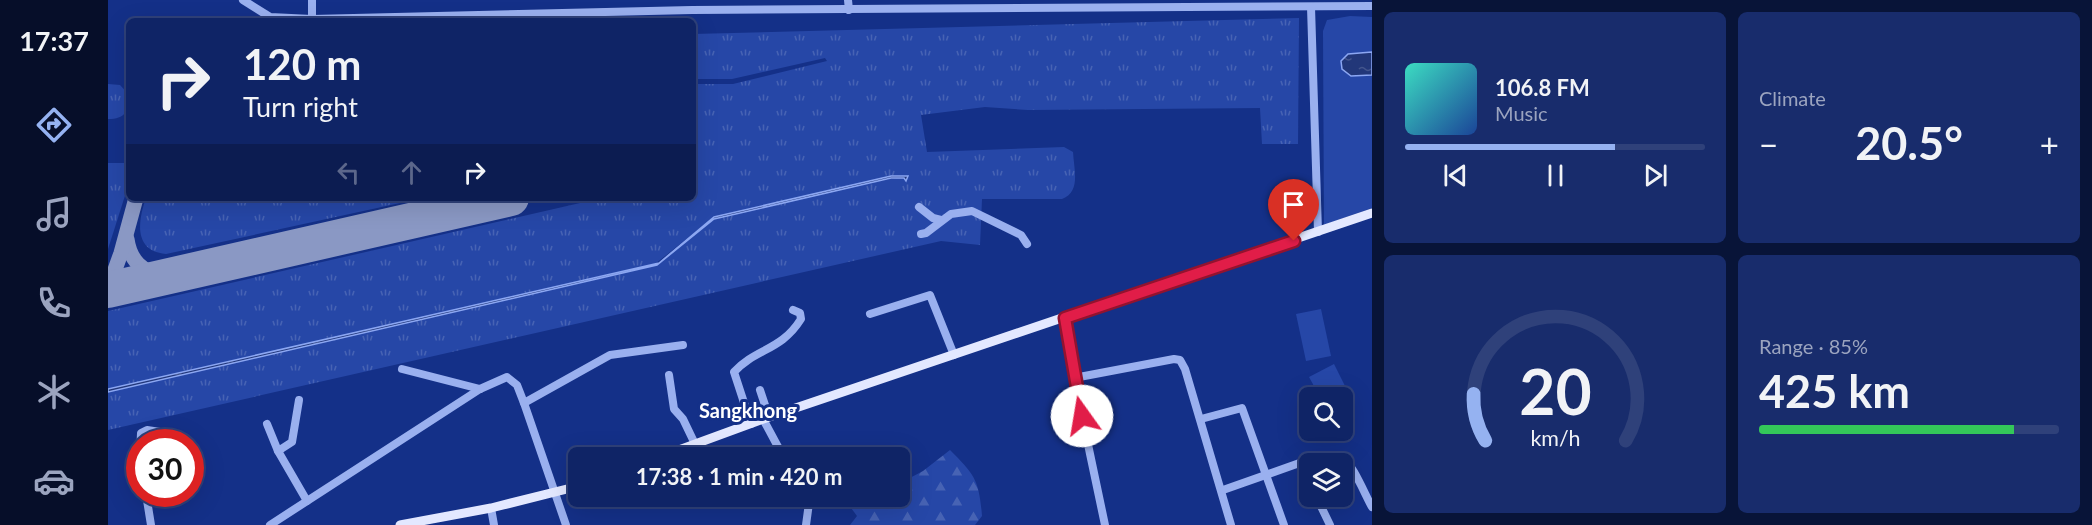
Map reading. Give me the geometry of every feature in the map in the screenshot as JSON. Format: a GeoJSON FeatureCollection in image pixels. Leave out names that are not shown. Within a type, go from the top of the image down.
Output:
{"type":"FeatureCollection","features":[{"type":"Feature","properties":{"kind":"main road"},"geometry":{"type":"LineString","coordinates":[[686,447],[1372,213]]}},
{"type":"Feature","properties":{"kind":"main road"},"geometry":{"type":"LineString","coordinates":[[400,525],[491,508],[568,490]]}},
{"type":"Feature","properties":{"kind":"street"},"geometry":{"type":"LineString","coordinates":[[243,0],[270,17],[291,18]]}},
{"type":"Feature","properties":{"kind":"street"},"geometry":{"type":"LineString","coordinates":[[312,0],[312,18]]}},
{"type":"Feature","properties":{"kind":"street"},"geometry":{"type":"LineString","coordinates":[[692,0],[692,10]]}},
{"type":"Feature","properties":{"kind":"street"},"geometry":{"type":"LineString","coordinates":[[810,0],[811,10]]}},
{"type":"Feature","properties":{"kind":"street"},"geometry":{"type":"LineString","coordinates":[[848,0],[849,10]]}},
{"type":"Feature","properties":{"kind":"street"},"geometry":{"type":"LineString","coordinates":[[354,18],[692,10],[849,10],[1014,4],[1166,3],[1311,7],[1372,6]]}},
{"type":"Feature","properties":{"kind":"street"},"geometry":{"type":"LineString","coordinates":[[1311,7],[1318,232]]}},
{"type":"Feature","properties":{"kind":"street"},"geometry":{"type":"LineString","coordinates":[[919,207],[941,220]]}},
{"type":"Feature","properties":{"kind":"street"},"geometry":{"type":"LineString","coordinates":[[921,234],[926,233],[951,214],[972,211],[1022,235],[1027,243]]}},
{"type":"Feature","properties":{"kind":"street"},"geometry":{"type":"LineString","coordinates":[[870,314],[930,295],[954,356]]}},
{"type":"Feature","properties":{"kind":"street"},"geometry":{"type":"LineString","coordinates":[[751,424],[734,372],[744,362],[787,339],[801,319],[800,313],[793,310]]}},
{"type":"Feature","properties":{"kind":"street"},"geometry":{"type":"LineString","coordinates":[[1065,318],[1074,378],[1105,525]]}},
{"type":"Feature","properties":{"kind":"street"},"geometry":{"type":"LineString","coordinates":[[524,403],[610,356],[683,345]]}},
{"type":"Feature","properties":{"kind":"street"},"geometry":{"type":"LineString","coordinates":[[1074,378],[1177,359],[1185,369],[1223,490],[1231,525]]}},
{"type":"Feature","properties":{"kind":"street"},"geometry":{"type":"LineString","coordinates":[[402,369],[480,389]]}},
{"type":"Feature","properties":{"kind":"street"},"geometry":{"type":"LineString","coordinates":[[669,375],[674,409],[683,419],[694,444]]}},
{"type":"Feature","properties":{"kind":"street"},"geometry":{"type":"LineString","coordinates":[[270,525],[480,389],[507,377],[517,385],[566,525]]}},
{"type":"Feature","properties":{"kind":"street"},"geometry":{"type":"LineString","coordinates":[[760,390],[766,418],[779,447]]}},
{"type":"Feature","properties":{"kind":"street"},"geometry":{"type":"LineString","coordinates":[[278,451],[292,442],[299,400]]}},
{"type":"Feature","properties":{"kind":"street"},"geometry":{"type":"LineString","coordinates":[[1201,419],[1242,408],[1284,525]]}},
{"type":"Feature","properties":{"kind":"street"},"geometry":{"type":"LineString","coordinates":[[267,424],[278,451],[307,501]]}},
{"type":"Feature","properties":{"kind":"street"},"geometry":{"type":"LineString","coordinates":[[1223,490],[1299,464]]}},
{"type":"Feature","properties":{"kind":"street"},"geometry":{"type":"LineString","coordinates":[[1353,475],[1372,507]]}},
{"type":"Feature","properties":{"kind":"street"},"geometry":{"type":"LineString","coordinates":[[148,507],[151,525]]}},
{"type":"Feature","properties":{"kind":"street"},"geometry":{"type":"LineString","coordinates":[[806,525],[808,507]]}},
{"type":"Feature","properties":{"kind":"street"},"geometry":{"type":"LineString","coordinates":[[1321,507],[1330,525]]}},
{"type":"Feature","properties":{"kind":"street"},"geometry":{"type":"LineString","coordinates":[[491,508],[494,525]]}},
{"type":"Feature","properties":{"kind":"green space"},"geometry":{"type":"Polygon","coordinates":[[[1350,16],[1372,17],[1372,208],[1324,225],[1323,31],[1327,20],[1350,16]]]}},
{"type":"Feature","properties":{"kind":"green space"},"geometry":{"type":"Polygon","coordinates":[[[1299,18],[1298,144],[1262,144],[1260,108],[1028,110],[985,107],[921,115],[927,152],[1064,147],[1073,152],[1075,180],[1072,191],[1062,199],[982,199],[980,245],[941,241],[108,430],[108,392],[657,265],[714,219],[722,216],[850,186],[908,176],[891,176],[714,217],[655,264],[108,389],[108,311],[589,201],[696,201],[696,84],[733,84],[827,61],[825,58],[732,79],[696,79],[696,34],[1299,18]]]}},
{"type":"Feature","properties":{"kind":"green space"},"geometry":{"type":"Polygon","coordinates":[[[108,84],[120,85],[126,92],[126,112],[118,118],[108,119],[108,84]]]}},
{"type":"Feature","properties":{"kind":"green space"},"geometry":{"type":"Polygon","coordinates":[[[108,163],[126,163],[126,192],[108,249],[108,163]]]}},
{"type":"Feature","properties":{"kind":"green space"},"geometry":{"type":"Polygon","coordinates":[[[145,201],[409,201],[166,254],[155,252],[143,241],[141,216],[145,201]]]}},
{"type":"Feature","properties":{"kind":"green space"},"geometry":{"type":"Polygon","coordinates":[[[1321,309],[1331,356],[1306,361],[1296,314],[1321,309]]]}},
{"type":"Feature","properties":{"kind":"green space"},"geometry":{"type":"Polygon","coordinates":[[[1334,364],[1346,387],[1314,387],[1309,377],[1334,364]]]}},
{"type":"Feature","properties":{"kind":"green space"},"geometry":{"type":"Polygon","coordinates":[[[950,450],[970,472],[977,486],[982,516],[975,525],[850,525],[857,516],[850,507],[910,507],[910,478],[950,450]]]}},
{"type":"Feature","properties":{"kind":"water"},"geometry":{"type":"Polygon","coordinates":[[[1372,52],[1372,75],[1351,76],[1342,69],[1341,61],[1348,54],[1372,52]]]}},
{"type":"Feature","properties":{"kind":"water"},"geometry":{"type":"Polygon","coordinates":[[[891,176],[908,176],[906,181],[904,178],[891,178],[714,219],[657,265],[108,392],[108,389],[659,263],[714,217],[891,176]]]}},
{"type":"Feature","properties":{"kind":"taxiway"},"geometry":{"type":"LineString","coordinates":[[108,289],[135,201]]}},
{"type":"Feature","properties":{"kind":"taxiway"},"geometry":{"type":"LineString","coordinates":[[127,239],[131,253],[138,264],[149,272],[163,277]]}},
{"type":"Feature","properties":{"kind":"runway"},"geometry":{"type":"LineString","coordinates":[[108,290],[498,201]]}},
{"type":"Feature","properties":{"kind":"district","name":"Sangkhong"},"geometry":{"type":"Point","coordinates":[748,410]}},
{"type":"Feature","properties":{"kind":"route"},"geometry":{"type":"LineString","coordinates":[[1082,416],[1065,318],[1294,241]]}}]}
